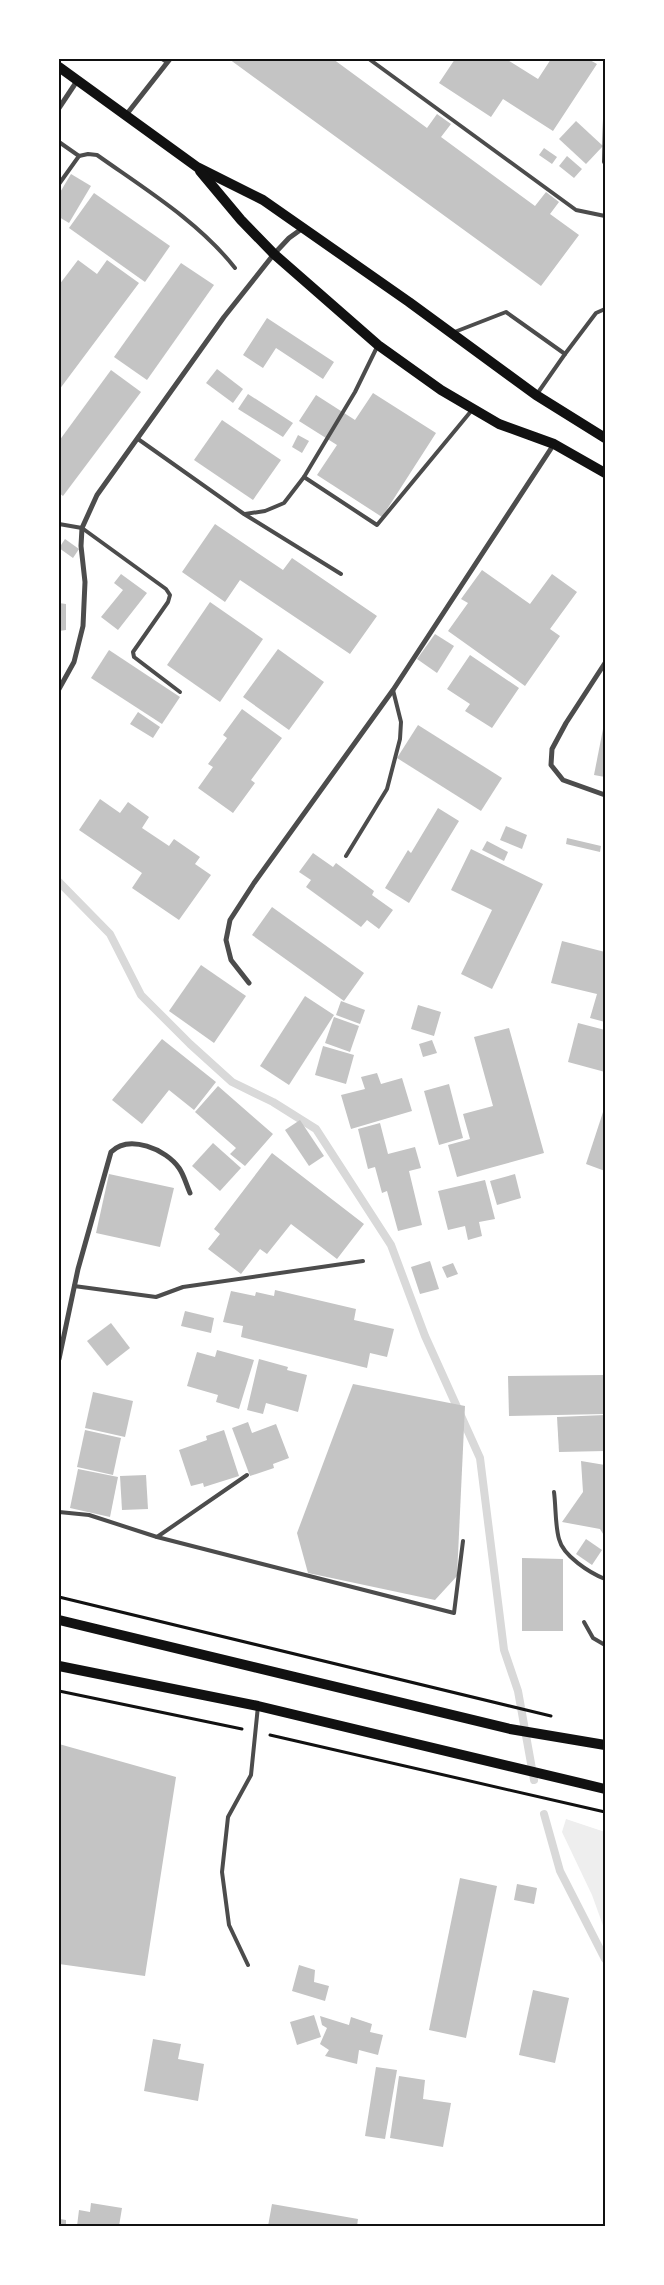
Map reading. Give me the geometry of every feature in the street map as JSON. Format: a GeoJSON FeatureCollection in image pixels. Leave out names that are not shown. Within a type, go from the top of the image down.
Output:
{"type":"FeatureCollection","features":[{"type":"Feature","properties":{"kind":"main road"},"geometry":{"type":"LineString","coordinates":[[59,67],[197,167],[263,200],[409,302],[536,395],[605,438]]}},
{"type":"Feature","properties":{"kind":"main road"},"geometry":{"type":"LineString","coordinates":[[197,167],[241,220],[274,254],[378,345],[441,390],[499,424],[554,444],[605,473]]}},
{"type":"Feature","properties":{"kind":"main road"},"geometry":{"type":"LineString","coordinates":[[59,1620],[510,1728],[605,1745]]}},
{"type":"Feature","properties":{"kind":"main road"},"geometry":{"type":"LineString","coordinates":[[59,1666],[258,1706],[605,1788]]}},
{"type":"Feature","properties":{"kind":"street"},"geometry":{"type":"LineString","coordinates":[[126,116],[166,60]]}},
{"type":"Feature","properties":{"kind":"street"},"geometry":{"type":"LineString","coordinates":[[59,108],[77,81]]}},
{"type":"Feature","properties":{"kind":"street"},"geometry":{"type":"LineString","coordinates":[[59,689],[74,662],[82,626],[85,582],[80,546],[82,528],[97,495],[224,317],[274,254],[290,238],[304,228]]}},
{"type":"Feature","properties":{"kind":"street"},"geometry":{"type":"LineString","coordinates":[[249,983],[231,960],[226,940],[230,920],[254,883],[393,690],[554,444]]}},
{"type":"Feature","properties":{"kind":"street"},"geometry":{"type":"LineString","coordinates":[[605,663],[566,723],[552,749],[551,766],[563,780],[605,795]]}},
{"type":"Feature","properties":{"kind":"street"},"geometry":{"type":"LineString","coordinates":[[59,1359],[74,1286],[111,1152],[117,1146],[125,1143],[158,1150],[180,1169],[190,1193]]}},
{"type":"Feature","properties":{"kind":"lane"},"geometry":{"type":"LineString","coordinates":[[369,59],[576,210],[605,216]]}},
{"type":"Feature","properties":{"kind":"lane"},"geometry":{"type":"LineString","coordinates":[[604,162],[605,119]]}},
{"type":"Feature","properties":{"kind":"lane"},"geometry":{"type":"LineString","coordinates":[[59,142],[79,156]]}},
{"type":"Feature","properties":{"kind":"lane"},"geometry":{"type":"LineString","coordinates":[[59,184],[79,156],[88,154],[98,155],[169,206],[211,241],[235,268]]}},
{"type":"Feature","properties":{"kind":"lane"},"geometry":{"type":"LineString","coordinates":[[536,395],[596,313],[605,309]]}},
{"type":"Feature","properties":{"kind":"lane"},"geometry":{"type":"LineString","coordinates":[[450,333],[506,312],[565,354]]}},
{"type":"Feature","properties":{"kind":"lane"},"geometry":{"type":"LineString","coordinates":[[244,514],[265,512],[284,504],[304,477],[355,392],[378,345]]}},
{"type":"Feature","properties":{"kind":"lane"},"geometry":{"type":"LineString","coordinates":[[304,477],[377,525],[474,408]]}},
{"type":"Feature","properties":{"kind":"lane"},"geometry":{"type":"LineString","coordinates":[[138,439],[244,514],[342,574]]}},
{"type":"Feature","properties":{"kind":"lane"},"geometry":{"type":"LineString","coordinates":[[59,524],[82,528],[166,589],[170,595],[168,602],[133,652],[134,656],[180,692]]}},
{"type":"Feature","properties":{"kind":"lane"},"geometry":{"type":"LineString","coordinates":[[346,856],[387,789],[400,739],[401,722],[393,690]]}},
{"type":"Feature","properties":{"kind":"lane"},"geometry":{"type":"LineString","coordinates":[[74,1286],[156,1297],[183,1287],[363,1261]]}},
{"type":"Feature","properties":{"kind":"lane"},"geometry":{"type":"LineString","coordinates":[[157,1537],[247,1475]]}},
{"type":"Feature","properties":{"kind":"lane"},"geometry":{"type":"LineString","coordinates":[[554,1492],[559,1541],[570,1555],[590,1573],[605,1579]]}},
{"type":"Feature","properties":{"kind":"lane"},"geometry":{"type":"LineString","coordinates":[[59,1512],[89,1514],[157,1537],[454,1613],[463,1541]]}},
{"type":"Feature","properties":{"kind":"lane"},"geometry":{"type":"LineString","coordinates":[[584,1622],[593,1638],[605,1645]]}},
{"type":"Feature","properties":{"kind":"lane"},"geometry":{"type":"LineString","coordinates":[[248,1965],[229,1924],[222,1872],[228,1817],[251,1775],[258,1706]]}},
{"type":"Feature","properties":{"kind":"path"},"geometry":{"type":"LineString","coordinates":[[59,1597],[530,1711]]}},
{"type":"Feature","properties":{"kind":"path"},"geometry":{"type":"LineString","coordinates":[[59,1691],[255,1732],[605,1812]]}},
{"type":"Feature","properties":{"kind":"shaded area"},"geometry":{"type":"Polygon","coordinates":[[[566,1819],[605,1832],[605,1931],[592,1895],[562,1832],[566,1819]]]}},
{"type":"Feature","properties":{"kind":"building"},"geometry":{"type":"Polygon","coordinates":[[[229,59],[333,59],[427,128],[437,114],[451,124],[441,137],[535,206],[546,192],[559,202],[550,214],[579,235],[541,286],[229,59]]]}},
{"type":"Feature","properties":{"kind":"building"},"geometry":{"type":"Polygon","coordinates":[[[455,59],[506,59],[538,79],[551,59],[588,59],[597,64],[553,131],[503,99],[491,117],[439,83],[455,59]]]}},
{"type":"Feature","properties":{"kind":"building"},"geometry":{"type":"Polygon","coordinates":[[[576,121],[603,146],[586,164],[559,139],[576,121]]]}},
{"type":"Feature","properties":{"kind":"building"},"geometry":{"type":"Polygon","coordinates":[[[544,148],[557,157],[552,164],[539,155],[544,148]]]}},
{"type":"Feature","properties":{"kind":"building"},"geometry":{"type":"Polygon","coordinates":[[[567,156],[582,169],[574,178],[559,166],[567,156]]]}},
{"type":"Feature","properties":{"kind":"building"},"geometry":{"type":"Polygon","coordinates":[[[71,174],[91,186],[69,223],[59,217],[59,194],[71,174]]]}},
{"type":"Feature","properties":{"kind":"building"},"geometry":{"type":"Polygon","coordinates":[[[94,193],[170,246],[145,282],[69,228],[94,193]]]}},
{"type":"Feature","properties":{"kind":"building"},"geometry":{"type":"Polygon","coordinates":[[[78,260],[97,274],[107,260],[139,283],[59,390],[59,285],[78,260]]]}},
{"type":"Feature","properties":{"kind":"building"},"geometry":{"type":"Polygon","coordinates":[[[181,263],[214,285],[147,380],[114,357],[181,263]]]}},
{"type":"Feature","properties":{"kind":"building"},"geometry":{"type":"Polygon","coordinates":[[[267,318],[334,362],[323,379],[276,348],[263,368],[243,355],[267,318]]]}},
{"type":"Feature","properties":{"kind":"building"},"geometry":{"type":"Polygon","coordinates":[[[217,369],[243,389],[233,403],[206,383],[217,369]]]}},
{"type":"Feature","properties":{"kind":"building"},"geometry":{"type":"Polygon","coordinates":[[[111,370],[141,392],[63,496],[59,493],[59,441],[111,370]]]}},
{"type":"Feature","properties":{"kind":"building"},"geometry":{"type":"Polygon","coordinates":[[[373,393],[436,433],[382,517],[317,475],[337,445],[299,421],[316,395],[355,420],[373,393]]]}},
{"type":"Feature","properties":{"kind":"building"},"geometry":{"type":"Polygon","coordinates":[[[248,394],[293,423],[283,437],[238,409],[248,394]]]}},
{"type":"Feature","properties":{"kind":"building"},"geometry":{"type":"Polygon","coordinates":[[[222,420],[281,460],[253,500],[194,460],[222,420]]]}},
{"type":"Feature","properties":{"kind":"building"},"geometry":{"type":"Polygon","coordinates":[[[298,435],[309,441],[302,453],[292,447],[298,435]]]}},
{"type":"Feature","properties":{"kind":"building"},"geometry":{"type":"Polygon","coordinates":[[[215,524],[283,570],[292,558],[377,616],[350,654],[240,580],[225,602],[182,572],[215,524]]]}},
{"type":"Feature","properties":{"kind":"building"},"geometry":{"type":"Polygon","coordinates":[[[65,539],[79,549],[73,558],[59,548],[65,539]]]}},
{"type":"Feature","properties":{"kind":"building"},"geometry":{"type":"Polygon","coordinates":[[[482,570],[530,604],[552,574],[577,592],[550,629],[560,636],[525,686],[448,631],[468,603],[461,599],[482,570]]]}},
{"type":"Feature","properties":{"kind":"building"},"geometry":{"type":"Polygon","coordinates":[[[121,574],[147,593],[118,630],[101,617],[123,590],[114,583],[121,574]]]}},
{"type":"Feature","properties":{"kind":"building"},"geometry":{"type":"Polygon","coordinates":[[[210,602],[263,639],[220,702],[167,665],[210,602]]]}},
{"type":"Feature","properties":{"kind":"building"},"geometry":{"type":"Polygon","coordinates":[[[59,603],[66,604],[66,630],[59,631],[59,603]]]}},
{"type":"Feature","properties":{"kind":"building"},"geometry":{"type":"Polygon","coordinates":[[[435,634],[454,646],[437,673],[417,659],[435,634]]]}},
{"type":"Feature","properties":{"kind":"building"},"geometry":{"type":"Polygon","coordinates":[[[278,649],[324,682],[289,730],[243,697],[278,649]]]}},
{"type":"Feature","properties":{"kind":"building"},"geometry":{"type":"Polygon","coordinates":[[[109,650],[180,697],[162,724],[91,678],[109,650]]]}},
{"type":"Feature","properties":{"kind":"building"},"geometry":{"type":"Polygon","coordinates":[[[470,655],[519,688],[492,728],[465,711],[470,704],[447,689],[470,655]]]}},
{"type":"Feature","properties":{"kind":"building"},"geometry":{"type":"Polygon","coordinates":[[[242,709],[282,738],[251,780],[255,783],[233,813],[198,788],[213,767],[208,764],[227,738],[223,735],[242,709]]]}},
{"type":"Feature","properties":{"kind":"building"},"geometry":{"type":"Polygon","coordinates":[[[138,712],[160,727],[153,738],[130,724],[138,712]]]}},
{"type":"Feature","properties":{"kind":"building"},"geometry":{"type":"Polygon","coordinates":[[[418,725],[502,778],[481,811],[397,758],[418,725]]]}},
{"type":"Feature","properties":{"kind":"building"},"geometry":{"type":"Polygon","coordinates":[[[603,729],[605,730],[605,777],[594,775],[603,729]]]}},
{"type":"Feature","properties":{"kind":"building"},"geometry":{"type":"Polygon","coordinates":[[[100,799],[120,813],[128,802],[149,817],[142,828],[169,846],[174,839],[200,857],[195,864],[211,875],[179,920],[132,888],[142,873],[79,830],[100,799]]]}},
{"type":"Feature","properties":{"kind":"building"},"geometry":{"type":"Polygon","coordinates":[[[438,808],[459,821],[409,903],[385,888],[408,850],[411,853],[438,808]]]}},
{"type":"Feature","properties":{"kind":"building"},"geometry":{"type":"Polygon","coordinates":[[[506,826],[527,835],[522,849],[500,840],[506,826]]]}},
{"type":"Feature","properties":{"kind":"building"},"geometry":{"type":"Polygon","coordinates":[[[567,838],[601,846],[600,852],[566,844],[567,838]]]}},
{"type":"Feature","properties":{"kind":"building"},"geometry":{"type":"Polygon","coordinates":[[[487,841],[508,852],[504,861],[482,850],[487,841]]]}},
{"type":"Feature","properties":{"kind":"building"},"geometry":{"type":"Polygon","coordinates":[[[471,849],[543,884],[492,989],[461,974],[492,910],[451,890],[471,849]]]}},
{"type":"Feature","properties":{"kind":"building"},"geometry":{"type":"Polygon","coordinates":[[[313,853],[333,867],[336,863],[374,891],[372,895],[393,910],[379,929],[367,920],[361,927],[306,887],[311,880],[299,872],[313,853]]]}},
{"type":"Feature","properties":{"kind":"building"},"geometry":{"type":"Polygon","coordinates":[[[272,907],[364,973],[344,1001],[252,935],[272,907]]]}},
{"type":"Feature","properties":{"kind":"building"},"geometry":{"type":"Polygon","coordinates":[[[562,941],[605,952],[605,1022],[590,1018],[597,994],[551,983],[562,941]]]}},
{"type":"Feature","properties":{"kind":"building"},"geometry":{"type":"Polygon","coordinates":[[[201,965],[246,996],[214,1043],[169,1011],[201,965]]]}},
{"type":"Feature","properties":{"kind":"building"},"geometry":{"type":"Polygon","coordinates":[[[305,996],[334,1015],[289,1085],[260,1066],[305,996]]]}},
{"type":"Feature","properties":{"kind":"building"},"geometry":{"type":"Polygon","coordinates":[[[341,1001],[365,1010],[360,1024],[336,1015],[341,1001]]]}},
{"type":"Feature","properties":{"kind":"building"},"geometry":{"type":"Polygon","coordinates":[[[418,1005],[441,1012],[434,1036],[411,1029],[418,1005]]]}},
{"type":"Feature","properties":{"kind":"building"},"geometry":{"type":"Polygon","coordinates":[[[334,1017],[359,1026],[350,1052],[325,1043],[334,1017]]]}},
{"type":"Feature","properties":{"kind":"building"},"geometry":{"type":"Polygon","coordinates":[[[578,1023],[605,1030],[605,1072],[568,1062],[578,1023]]]}},
{"type":"Feature","properties":{"kind":"building"},"geometry":{"type":"Polygon","coordinates":[[[509,1028],[544,1153],[457,1177],[448,1145],[470,1139],[463,1114],[493,1106],[474,1037],[509,1028]]]}},
{"type":"Feature","properties":{"kind":"building"},"geometry":{"type":"Polygon","coordinates":[[[162,1039],[216,1082],[194,1110],[169,1090],[142,1124],[112,1100],[162,1039]]]}},
{"type":"Feature","properties":{"kind":"building"},"geometry":{"type":"Polygon","coordinates":[[[432,1040],[437,1053],[423,1057],[419,1044],[432,1040]]]}},
{"type":"Feature","properties":{"kind":"building"},"geometry":{"type":"Polygon","coordinates":[[[323,1046],[354,1055],[346,1084],[315,1075],[323,1046]]]}},
{"type":"Feature","properties":{"kind":"building"},"geometry":{"type":"Polygon","coordinates":[[[377,1073],[381,1084],[402,1078],[412,1111],[351,1129],[341,1095],[365,1089],[361,1077],[377,1073]]]}},
{"type":"Feature","properties":{"kind":"building"},"geometry":{"type":"Polygon","coordinates":[[[449,1084],[463,1138],[439,1145],[424,1091],[449,1084]]]}},
{"type":"Feature","properties":{"kind":"building"},"geometry":{"type":"Polygon","coordinates":[[[218,1086],[273,1134],[245,1166],[230,1154],[236,1148],[195,1112],[218,1086]]]}},
{"type":"Feature","properties":{"kind":"building"},"geometry":{"type":"Polygon","coordinates":[[[605,1106],[605,1171],[586,1164],[605,1106]]]}},
{"type":"Feature","properties":{"kind":"building"},"geometry":{"type":"Polygon","coordinates":[[[300,1120],[324,1156],[309,1166],[285,1130],[300,1120]]]}},
{"type":"Feature","properties":{"kind":"building"},"geometry":{"type":"Polygon","coordinates":[[[380,1123],[388,1154],[415,1147],[421,1168],[409,1171],[422,1225],[398,1231],[387,1191],[382,1193],[375,1167],[368,1169],[358,1129],[380,1123]]]}},
{"type":"Feature","properties":{"kind":"building"},"geometry":{"type":"Polygon","coordinates":[[[213,1143],[241,1168],[220,1191],[192,1166],[213,1143]]]}},
{"type":"Feature","properties":{"kind":"building"},"geometry":{"type":"Polygon","coordinates":[[[272,1153],[364,1224],[337,1259],[291,1224],[267,1254],[260,1249],[241,1274],[208,1249],[220,1234],[214,1229],[272,1153]]]}},
{"type":"Feature","properties":{"kind":"building"},"geometry":{"type":"Polygon","coordinates":[[[109,1174],[174,1188],[160,1247],[96,1233],[109,1174]]]}},
{"type":"Feature","properties":{"kind":"building"},"geometry":{"type":"Polygon","coordinates":[[[515,1174],[521,1198],[497,1205],[490,1181],[515,1174]]]}},
{"type":"Feature","properties":{"kind":"building"},"geometry":{"type":"Polygon","coordinates":[[[485,1180],[495,1219],[479,1222],[482,1236],[468,1240],[465,1226],[448,1230],[438,1191],[485,1180]]]}},
{"type":"Feature","properties":{"kind":"building"},"geometry":{"type":"Polygon","coordinates":[[[430,1261],[439,1289],[420,1294],[411,1267],[430,1261]]]}},
{"type":"Feature","properties":{"kind":"building"},"geometry":{"type":"Polygon","coordinates":[[[453,1263],[458,1274],[447,1278],[442,1267],[453,1263]]]}},
{"type":"Feature","properties":{"kind":"building"},"geometry":{"type":"Polygon","coordinates":[[[275,1290],[356,1309],[354,1320],[394,1329],[387,1357],[370,1353],[367,1368],[241,1337],[243,1326],[223,1322],[231,1291],[255,1296],[256,1292],[274,1296],[275,1290]]]}},
{"type":"Feature","properties":{"kind":"building"},"geometry":{"type":"Polygon","coordinates":[[[185,1311],[214,1318],[211,1333],[181,1326],[185,1311]]]}},
{"type":"Feature","properties":{"kind":"building"},"geometry":{"type":"Polygon","coordinates":[[[111,1323],[130,1348],[107,1366],[87,1341],[111,1323]]]}},
{"type":"Feature","properties":{"kind":"building"},"geometry":{"type":"Polygon","coordinates":[[[217,1350],[254,1360],[239,1409],[216,1402],[218,1395],[187,1386],[197,1352],[215,1357],[217,1350]]]}},
{"type":"Feature","properties":{"kind":"building"},"geometry":{"type":"Polygon","coordinates":[[[259,1359],[288,1367],[287,1370],[307,1375],[298,1412],[266,1403],[263,1414],[247,1410],[259,1359]]]}},
{"type":"Feature","properties":{"kind":"building"},"geometry":{"type":"Polygon","coordinates":[[[605,1375],[605,1414],[509,1416],[508,1376],[605,1375]]]}},
{"type":"Feature","properties":{"kind":"building"},"geometry":{"type":"Polygon","coordinates":[[[353,1384],[465,1406],[457,1576],[435,1600],[308,1573],[297,1533],[353,1384]]]}},
{"type":"Feature","properties":{"kind":"building"},"geometry":{"type":"Polygon","coordinates":[[[93,1392],[133,1401],[125,1437],[85,1428],[93,1392]]]}},
{"type":"Feature","properties":{"kind":"building"},"geometry":{"type":"Polygon","coordinates":[[[605,1415],[605,1451],[559,1452],[557,1417],[605,1415]]]}},
{"type":"Feature","properties":{"kind":"building"},"geometry":{"type":"Polygon","coordinates":[[[248,1422],[252,1433],[276,1424],[289,1458],[273,1464],[274,1468],[250,1476],[232,1428],[248,1422]]]}},
{"type":"Feature","properties":{"kind":"building"},"geometry":{"type":"Polygon","coordinates":[[[85,1430],[121,1438],[113,1475],[77,1467],[85,1430]]]}},
{"type":"Feature","properties":{"kind":"building"},"geometry":{"type":"Polygon","coordinates":[[[224,1430],[239,1476],[204,1487],[203,1483],[191,1486],[179,1450],[207,1440],[206,1436],[224,1430]]]}},
{"type":"Feature","properties":{"kind":"building"},"geometry":{"type":"Polygon","coordinates":[[[581,1461],[605,1465],[605,1537],[600,1529],[562,1522],[583,1492],[581,1461]]]}},
{"type":"Feature","properties":{"kind":"building"},"geometry":{"type":"Polygon","coordinates":[[[78,1469],[118,1477],[110,1517],[70,1508],[78,1469]]]}},
{"type":"Feature","properties":{"kind":"building"},"geometry":{"type":"Polygon","coordinates":[[[146,1475],[148,1509],[122,1510],[120,1476],[146,1475]]]}},
{"type":"Feature","properties":{"kind":"building"},"geometry":{"type":"Polygon","coordinates":[[[586,1539],[602,1550],[592,1565],[576,1554],[586,1539]]]}},
{"type":"Feature","properties":{"kind":"building"},"geometry":{"type":"Polygon","coordinates":[[[522,1558],[563,1559],[563,1631],[522,1631],[522,1558]]]}},
{"type":"Feature","properties":{"kind":"building"},"geometry":{"type":"Polygon","coordinates":[[[59,1744],[176,1777],[145,1976],[59,1964],[59,1744]]]}},
{"type":"Feature","properties":{"kind":"building"},"geometry":{"type":"Polygon","coordinates":[[[460,1878],[497,1886],[466,2038],[429,2030],[460,1878]]]}},
{"type":"Feature","properties":{"kind":"building"},"geometry":{"type":"Polygon","coordinates":[[[517,1884],[537,1888],[534,1904],[514,1900],[517,1884]]]}},
{"type":"Feature","properties":{"kind":"building"},"geometry":{"type":"Polygon","coordinates":[[[299,1965],[315,1970],[314,1982],[329,1986],[325,2001],[292,1991],[299,1965]]]}},
{"type":"Feature","properties":{"kind":"building"},"geometry":{"type":"Polygon","coordinates":[[[533,1990],[569,1998],[555,2063],[519,2055],[533,1990]]]}},
{"type":"Feature","properties":{"kind":"building"},"geometry":{"type":"Polygon","coordinates":[[[314,2015],[321,2037],[297,2045],[290,2022],[314,2015]]]}},
{"type":"Feature","properties":{"kind":"building"},"geometry":{"type":"Polygon","coordinates":[[[320,2016],[349,2025],[351,2017],[372,2024],[370,2032],[383,2035],[378,2055],[359,2050],[357,2064],[325,2056],[329,2050],[320,2044],[327,2028],[322,2025],[320,2016]]]}},
{"type":"Feature","properties":{"kind":"building"},"geometry":{"type":"Polygon","coordinates":[[[153,2039],[181,2044],[178,2059],[204,2064],[198,2101],[144,2091],[153,2039]]]}},
{"type":"Feature","properties":{"kind":"building"},"geometry":{"type":"Polygon","coordinates":[[[376,2067],[397,2070],[385,2139],[365,2136],[376,2067]]]}},
{"type":"Feature","properties":{"kind":"building"},"geometry":{"type":"Polygon","coordinates":[[[399,2076],[425,2080],[423,2099],[451,2103],[443,2147],[390,2138],[399,2076]]]}},
{"type":"Feature","properties":{"kind":"building"},"geometry":{"type":"Polygon","coordinates":[[[91,2203],[122,2208],[119,2226],[77,2226],[79,2210],[90,2212],[91,2203]]]}},
{"type":"Feature","properties":{"kind":"building"},"geometry":{"type":"Polygon","coordinates":[[[272,2204],[358,2219],[357,2226],[268,2226],[272,2204]]]}},
{"type":"Feature","properties":{"kind":"building"},"geometry":{"type":"Polygon","coordinates":[[[60,2219],[66,2220],[66,2226],[59,2226],[60,2219]]]}},
{"type":"Feature","properties":{"kind":"waterway"},"geometry":{"type":"LineString","coordinates":[[59,882],[110,934],[141,995],[190,1044],[232,1082],[273,1102],[316,1129],[391,1245],[425,1336],[480,1458],[504,1650],[518,1691],[534,1780]]}},
{"type":"Feature","properties":{"kind":"waterway"},"geometry":{"type":"LineString","coordinates":[[544,1814],[560,1871],[605,1959]]}}]}
